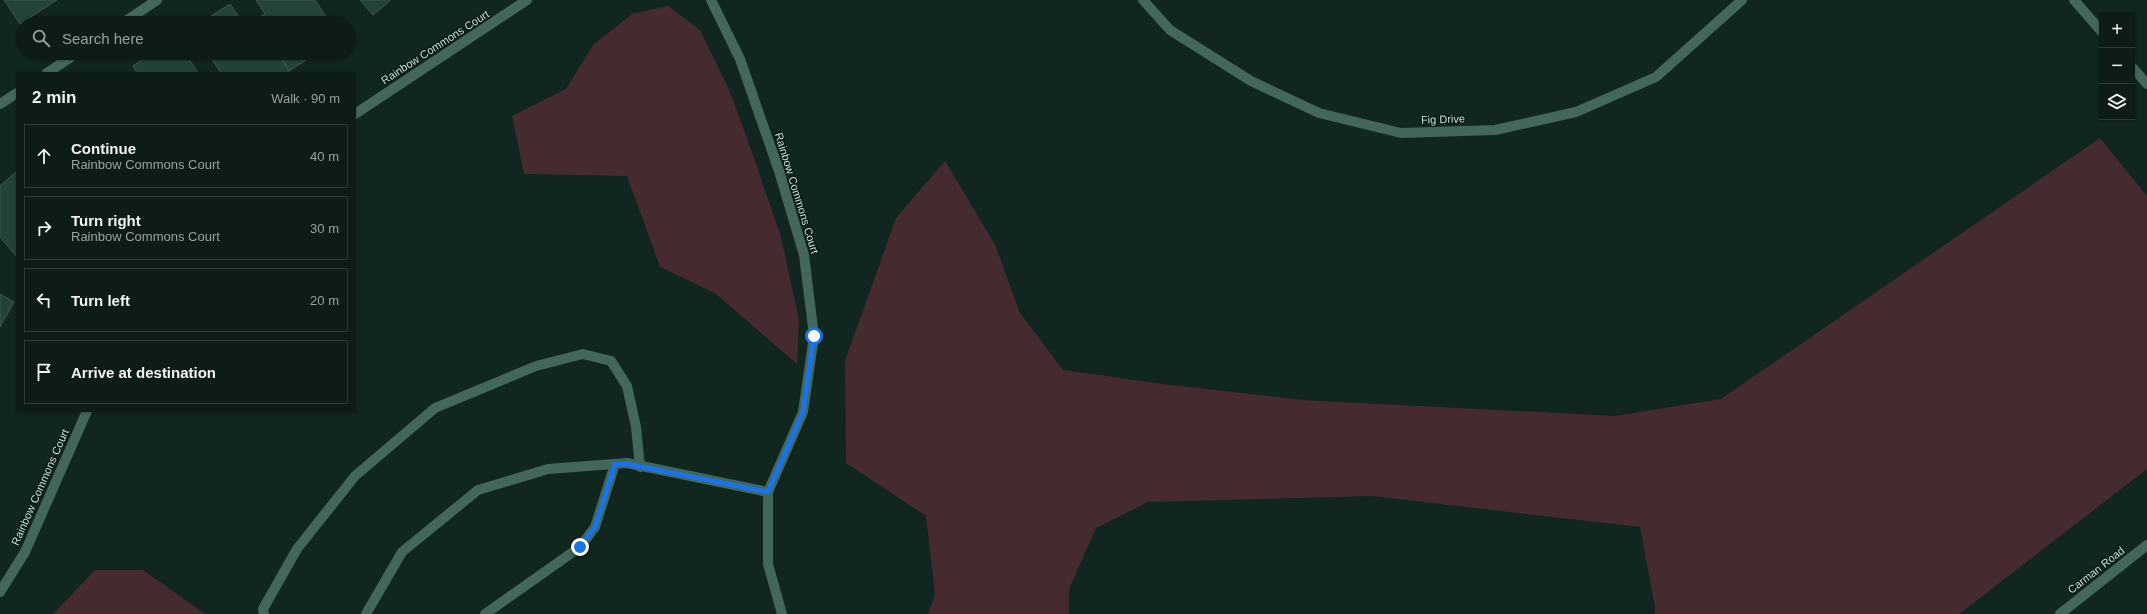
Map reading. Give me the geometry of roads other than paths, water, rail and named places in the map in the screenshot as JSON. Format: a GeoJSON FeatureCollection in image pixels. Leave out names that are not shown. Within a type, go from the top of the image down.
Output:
{"type":"FeatureCollection","features":[{"type":"Feature","properties":{"kind":"street"},"geometry":{"type":"LineString","coordinates":[[133,16],[157,0]]}},
{"type":"Feature","properties":{"kind":"street","name":"Rainbow Commons Court"},"geometry":{"type":"LineString","coordinates":[[356,113],[528,0]]}},
{"type":"Feature","properties":{"kind":"street","name":"Rainbow Commons Court"},"geometry":{"type":"LineString","coordinates":[[711,0],[740,59],[780,171],[804,255],[814,336],[803,412],[768,492],[768,564],[782,614]]}},
{"type":"Feature","properties":{"kind":"street","name":"Fig Drive"},"geometry":{"type":"LineString","coordinates":[[1143,0],[1170,30],[1251,81],[1319,113],[1401,133],[1495,130],[1576,112],[1656,77],[1742,0]]}},
{"type":"Feature","properties":{"kind":"street"},"geometry":{"type":"LineString","coordinates":[[2074,0],[2099,29]]}},
{"type":"Feature","properties":{"kind":"street"},"geometry":{"type":"LineString","coordinates":[[48,72],[66,60]]}},
{"type":"Feature","properties":{"kind":"street"},"geometry":{"type":"LineString","coordinates":[[2135,70],[2147,84]]}},
{"type":"Feature","properties":{"kind":"street"},"geometry":{"type":"LineString","coordinates":[[0,104],[16,94]]}},
{"type":"Feature","properties":{"kind":"street"},"geometry":{"type":"LineString","coordinates":[[264,614],[263,609],[298,549],[355,476],[435,408],[536,366],[583,354],[611,361],[627,386],[636,427],[640,466]]}},
{"type":"Feature","properties":{"kind":"street","name":"Rainbow Commons Court"},"geometry":{"type":"LineString","coordinates":[[0,592],[25,552],[87,412]]}},
{"type":"Feature","properties":{"kind":"street"},"geometry":{"type":"LineString","coordinates":[[484,614],[580,547],[595,527],[615,464]]}},
{"type":"Feature","properties":{"kind":"street"},"geometry":{"type":"LineString","coordinates":[[366,614],[402,552],[478,490],[548,469],[627,464],[768,492]]}},
{"type":"Feature","properties":{"kind":"street","name":"Carman Road"},"geometry":{"type":"LineString","coordinates":[[2060,614],[2147,545]]}}]}
